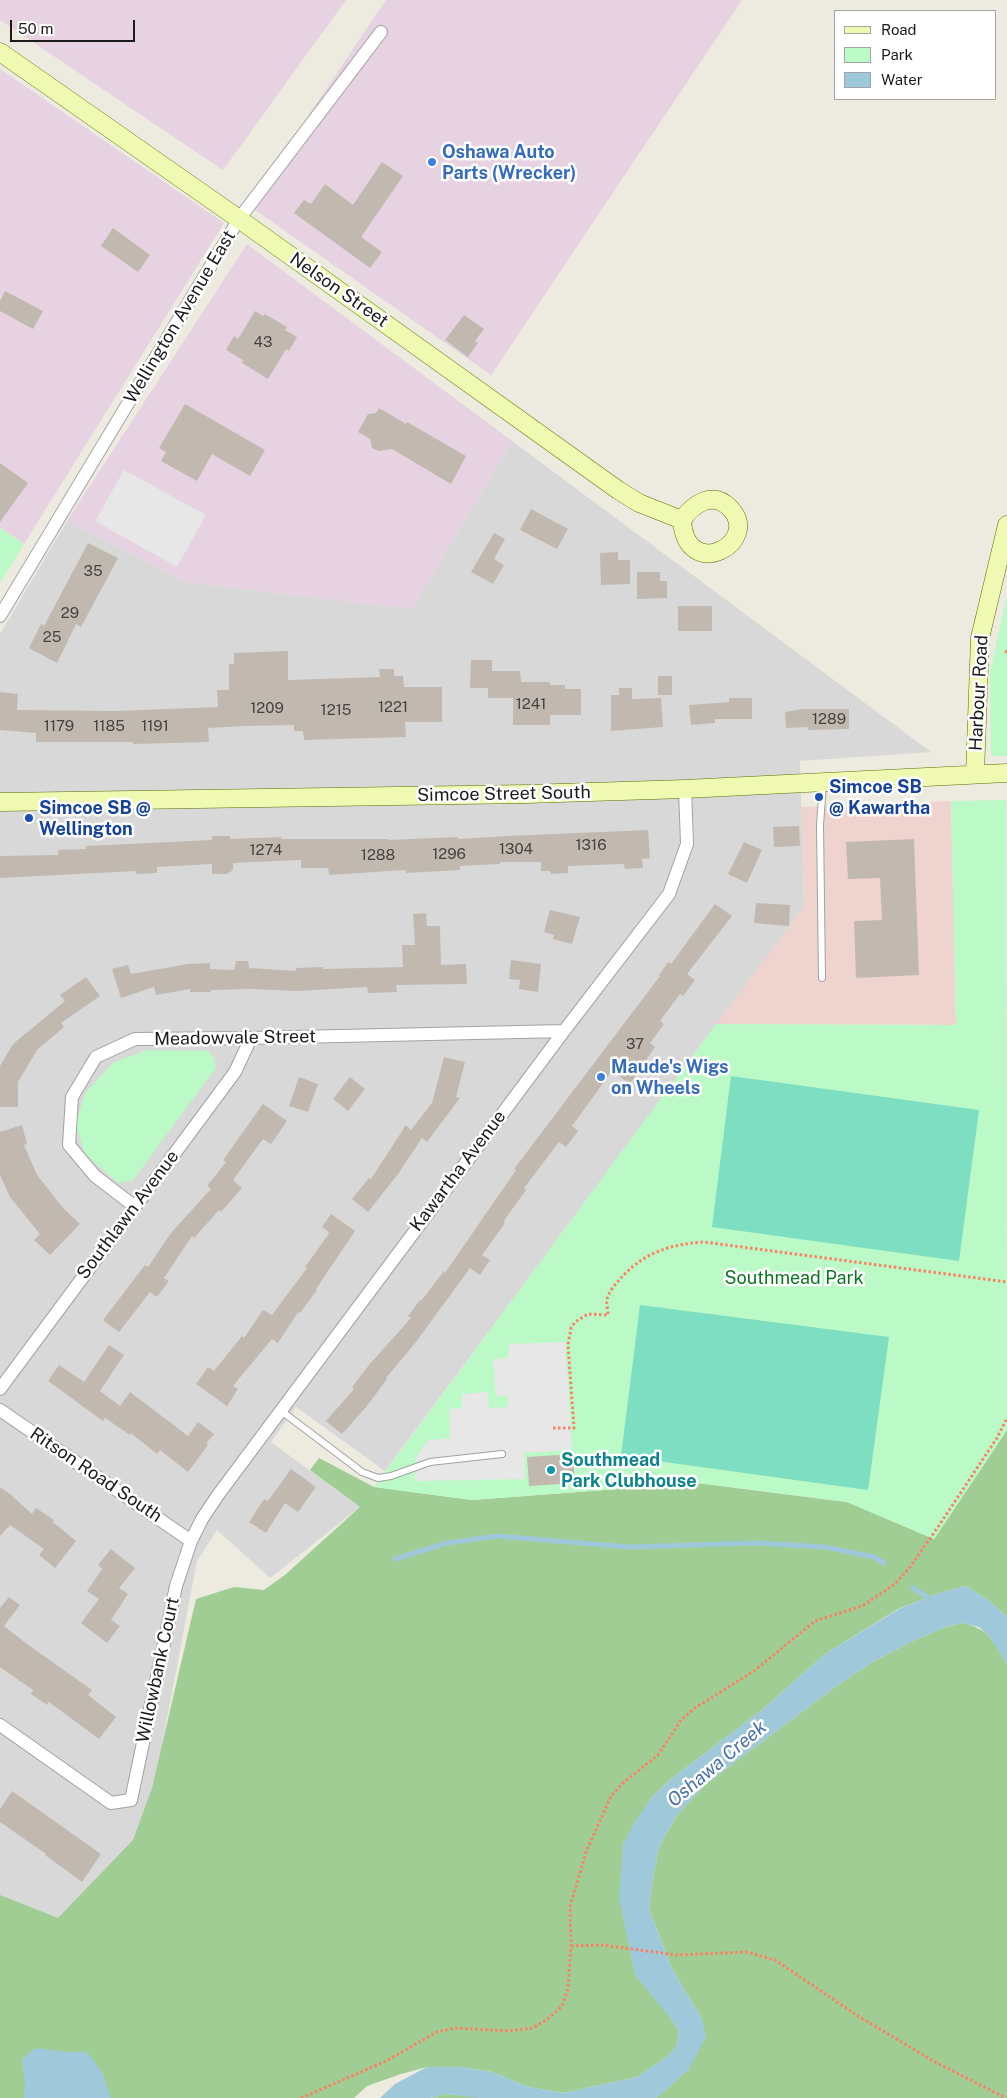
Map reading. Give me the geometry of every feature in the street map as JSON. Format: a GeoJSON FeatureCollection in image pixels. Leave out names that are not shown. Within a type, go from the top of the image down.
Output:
{"type":"FeatureCollection","features":[{"type":"Feature","properties":{"kind":"street","name":"Wellington Avenue East"},"geometry":{"type":"LineString","coordinates":[[0,616],[239,219],[381,32]]}},
{"type":"Feature","properties":{"kind":"street","name":"Nelson Street"},"geometry":{"type":"LineString","coordinates":[[0,52],[239,219],[618,490],[640,503],[682,520]]}},
{"type":"Feature","properties":{"kind":"street","name":"Harbour Road"},"geometry":{"type":"LineString","coordinates":[[975,774],[980,638],[1007,525]]}},
{"type":"Feature","properties":{"kind":"street","name":"Simcoe Street South"},"geometry":{"type":"LineString","coordinates":[[0,802],[527,794],[685,789],[1007,773]]}},
{"type":"Feature","properties":{"kind":"street","name":"Kawartha Avenue"},"geometry":{"type":"LineString","coordinates":[[192,1541],[202,1519],[218,1495],[280,1410],[668,894],[687,844],[685,789]]}},
{"type":"Feature","properties":{"kind":"street","name":"Meadowvale Street"},"geometry":{"type":"LineString","coordinates":[[134,1206],[95,1176],[69,1145],[72,1097],[96,1058],[134,1039],[564,1031]]}},
{"type":"Feature","properties":{"kind":"street","name":"Southlawn Avenue"},"geometry":{"type":"LineString","coordinates":[[0,1389],[234,1072],[251,1038]]}},
{"type":"Feature","properties":{"kind":"street","name":"Ritson Road South"},"geometry":{"type":"LineString","coordinates":[[0,1410],[192,1541]]}},
{"type":"Feature","properties":{"kind":"street","name":"Willowbank Court"},"geometry":{"type":"LineString","coordinates":[[0,1725],[111,1803],[131,1800],[176,1586],[192,1541]]}},
{"type":"Feature","properties":{"kind":"lane"},"geometry":{"type":"LineString","coordinates":[[822,978],[820,825],[823,782]]}},
{"type":"Feature","properties":{"kind":"lane"},"geometry":{"type":"LineString","coordinates":[[280,1410],[362,1472],[378,1478],[391,1476],[430,1462],[502,1454]]}},
{"type":"Feature","properties":{"kind":"path"},"geometry":{"type":"LineString","coordinates":[[553,1428],[574,1428],[568,1345],[571,1328],[580,1318],[588,1314],[608,1315],[607,1298],[617,1282],[632,1266],[650,1254],[670,1246],[704,1242],[1007,1282]]}},
{"type":"Feature","properties":{"kind":"path"},"geometry":{"type":"LineString","coordinates":[[300,2098],[386,2061],[437,2032],[455,2028],[509,2032],[532,2028],[548,2019],[562,2006],[568,1989],[571,1946],[570,1907],[586,1852],[611,1796],[623,1783],[658,1755],[681,1720],[694,1708],[754,1671],[815,1621],[862,1606],[895,1584],[910,1567],[938,1527],[997,1438],[1007,1418]]}},
{"type":"Feature","properties":{"kind":"path"},"geometry":{"type":"LineString","coordinates":[[571,1946],[602,1945],[677,1955],[747,1952],[775,1960],[858,2016],[935,2062],[1006,2098]]}},
{"type":"Feature","properties":{"kind":"shaded area"},"geometry":{"type":"Polygon","coordinates":[[[0,0],[346,0],[223,170],[0,20],[0,0]]]}},
{"type":"Feature","properties":{"kind":"shaded area"},"geometry":{"type":"Polygon","coordinates":[[[386,0],[742,0],[491,375],[248,205],[386,0]]]}},
{"type":"Feature","properties":{"kind":"shaded area"},"geometry":{"type":"Polygon","coordinates":[[[0,69],[224,223],[24,544],[0,528],[0,69]]]}},
{"type":"Feature","properties":{"kind":"shaded area"},"geometry":{"type":"Polygon","coordinates":[[[247,244],[512,441],[412,609],[186,582],[67,521],[247,244]]]}},
{"type":"Feature","properties":{"kind":"shaded area"},"geometry":{"type":"Polygon","coordinates":[[[512,441],[931,752],[800,761],[804,907],[385,1471],[296,1407],[271,1442],[360,1507],[270,1578],[217,1530],[197,1561],[145,1834],[62,1945],[0,1909],[0,634],[67,521],[186,582],[412,609],[512,441]]]}},
{"type":"Feature","properties":{"kind":"shaded area"},"geometry":{"type":"Polygon","coordinates":[[[124,470],[206,515],[177,567],[95,521],[124,470]]]}},
{"type":"Feature","properties":{"kind":"shaded area"},"geometry":{"type":"Polygon","coordinates":[[[951,801],[956,1025],[716,1024],[804,907],[801,807],[951,801]]]}},
{"type":"Feature","properties":{"kind":"shaded area"},"geometry":{"type":"Polygon","coordinates":[[[565,1342],[572,1450],[524,1453],[525,1479],[415,1481],[416,1457],[428,1440],[450,1438],[449,1409],[462,1408],[461,1394],[488,1392],[489,1408],[508,1407],[508,1395],[496,1397],[493,1359],[508,1358],[509,1344],[565,1342]]]}},
{"type":"Feature","properties":{"kind":"green space"},"geometry":{"type":"Polygon","coordinates":[[[0,528],[24,544],[0,583],[0,528]]]}},
{"type":"Feature","properties":{"kind":"green space"},"geometry":{"type":"Polygon","coordinates":[[[1007,596],[1007,756],[991,756],[990,672],[1007,596]]]}},
{"type":"Feature","properties":{"kind":"green space","name":"Southmead Park"},"geometry":{"type":"Polygon","coordinates":[[[1006,800],[1007,1430],[934,1539],[847,1502],[697,1483],[472,1500],[374,1487],[716,1024],[956,1025],[951,801],[1006,800]]]}},
{"type":"Feature","properties":{"kind":"green space"},"geometry":{"type":"Polygon","coordinates":[[[147,1050],[208,1051],[214,1058],[216,1068],[133,1180],[118,1183],[85,1154],[76,1125],[85,1093],[114,1062],[147,1050]]]}},
{"type":"Feature","properties":{"kind":"green space"},"geometry":{"type":"Polygon","coordinates":[[[731,1076],[979,1110],[959,1261],[712,1227],[731,1076]]]}},
{"type":"Feature","properties":{"kind":"green space"},"geometry":{"type":"Polygon","coordinates":[[[640,1305],[889,1337],[868,1490],[621,1456],[640,1305]]]}},
{"type":"Feature","properties":{"kind":"green space"},"geometry":{"type":"Polygon","coordinates":[[[1007,1430],[1007,1617],[988,1600],[966,1586],[939,1593],[898,1609],[825,1654],[762,1710],[671,1779],[652,1797],[623,1845],[671,2019],[679,2032],[677,2045],[668,2056],[637,2077],[564,2093],[528,2087],[492,2072],[461,2067],[427,2067],[367,2086],[354,2098],[0,2098],[0,1895],[58,1918],[133,1840],[152,1788],[196,1599],[234,1587],[264,1590],[286,1574],[360,1507],[310,1470],[319,1458],[374,1487],[472,1500],[697,1483],[847,1502],[934,1539],[1007,1430]]]}},
{"type":"Feature","properties":{"kind":"green space"},"geometry":{"type":"Polygon","coordinates":[[[963,1623],[986,1633],[1007,1664],[1007,2098],[656,2098],[688,2070],[702,2019],[672,1969],[649,1909],[659,1847],[677,1815],[706,1784],[835,1687],[874,1661],[915,1640],[946,1627],[963,1623]]]}},
{"type":"Feature","properties":{"kind":"green space"},"geometry":{"type":"Polygon","coordinates":[[[446,2094],[478,2097],[481,2098],[430,2098],[446,2094]]]}},
{"type":"Feature","properties":{"kind":"water","name":"Oshawa Creek"},"geometry":{"type":"Polygon","coordinates":[[[966,1586],[988,1600],[1007,1617],[1007,1664],[990,1637],[979,1627],[962,1623],[946,1627],[915,1640],[874,1661],[835,1687],[706,1784],[677,1815],[659,1847],[649,1909],[672,1969],[702,2019],[706,2037],[688,2070],[660,2095],[656,2098],[481,2098],[446,2094],[430,2098],[380,2098],[395,2084],[427,2067],[461,2067],[492,2072],[528,2087],[564,2093],[637,2077],[668,2056],[677,2045],[679,2032],[671,2019],[635,1975],[619,1898],[623,1845],[634,1823],[652,1797],[671,1779],[762,1710],[825,1654],[899,1609],[939,1593],[966,1586]]]}},
{"type":"Feature","properties":{"kind":"water"},"geometry":{"type":"Polygon","coordinates":[[[36,2048],[67,2052],[87,2052],[102,2072],[111,2098],[24,2098],[25,2084],[22,2059],[36,2048]]]}},
{"type":"Feature","properties":{"kind":"building"},"geometry":{"type":"Polygon","coordinates":[[[382,162],[403,176],[361,237],[382,252],[370,268],[294,213],[304,200],[311,204],[325,184],[353,205],[382,162]]]}},
{"type":"Feature","properties":{"kind":"building"},"geometry":{"type":"Polygon","coordinates":[[[113,228],[150,255],[138,272],[101,246],[113,228]]]}},
{"type":"Feature","properties":{"kind":"building"},"geometry":{"type":"Polygon","coordinates":[[[5,291],[43,311],[33,329],[0,311],[0,301],[5,291]]]}},
{"type":"Feature","properties":{"kind":"building"},"geometry":{"type":"Polygon","coordinates":[[[255,311],[263,316],[265,314],[287,327],[285,330],[297,337],[289,351],[286,349],[268,379],[242,363],[243,360],[226,350],[234,336],[238,339],[255,311]]]}},
{"type":"Feature","properties":{"kind":"building"},"geometry":{"type":"Polygon","coordinates":[[[464,315],[484,329],[475,341],[478,343],[468,357],[445,340],[464,315]]]}},
{"type":"Feature","properties":{"kind":"building"},"geometry":{"type":"Polygon","coordinates":[[[185,404],[265,450],[250,476],[212,454],[197,481],[161,461],[166,452],[159,448],[185,404]]]}},
{"type":"Feature","properties":{"kind":"building"},"geometry":{"type":"Polygon","coordinates":[[[379,408],[466,456],[451,484],[392,449],[379,451],[372,448],[370,439],[358,432],[368,414],[376,413],[379,408]]]}},
{"type":"Feature","properties":{"kind":"building"},"geometry":{"type":"Polygon","coordinates":[[[0,463],[28,483],[0,522],[0,463]]]}},
{"type":"Feature","properties":{"kind":"building"},"geometry":{"type":"Polygon","coordinates":[[[531,509],[568,529],[557,549],[520,530],[531,509]]]}},
{"type":"Feature","properties":{"kind":"building"},"geometry":{"type":"Polygon","coordinates":[[[494,533],[505,539],[494,559],[504,565],[493,584],[471,572],[494,533]]]}},
{"type":"Feature","properties":{"kind":"building"},"geometry":{"type":"Polygon","coordinates":[[[88,543],[118,558],[81,627],[76,624],[57,663],[29,648],[41,624],[44,626],[88,543]]]}},
{"type":"Feature","properties":{"kind":"building"},"geometry":{"type":"Polygon","coordinates":[[[618,552],[618,560],[630,560],[630,584],[601,585],[600,553],[618,552]]]}},
{"type":"Feature","properties":{"kind":"building"},"geometry":{"type":"Polygon","coordinates":[[[637,572],[660,572],[660,581],[667,581],[667,598],[637,599],[637,572]]]}},
{"type":"Feature","properties":{"kind":"building"},"geometry":{"type":"Polygon","coordinates":[[[678,606],[712,606],[712,631],[678,631],[678,606]]]}},
{"type":"Feature","properties":{"kind":"building"},"geometry":{"type":"Polygon","coordinates":[[[288,651],[288,680],[380,677],[379,669],[394,669],[394,676],[403,676],[404,687],[442,687],[442,722],[405,722],[406,737],[304,740],[303,731],[294,731],[294,725],[244,726],[208,728],[209,742],[133,744],[133,742],[36,742],[36,733],[0,730],[0,692],[18,694],[17,710],[116,711],[218,707],[217,690],[229,690],[229,664],[234,664],[234,653],[288,651]]]}},
{"type":"Feature","properties":{"kind":"building"},"geometry":{"type":"Polygon","coordinates":[[[471,660],[492,660],[492,671],[520,671],[521,682],[550,682],[550,685],[565,685],[565,689],[581,689],[581,715],[550,715],[550,725],[513,725],[513,698],[488,698],[488,688],[470,688],[471,660]]]}},
{"type":"Feature","properties":{"kind":"building"},"geometry":{"type":"Polygon","coordinates":[[[658,676],[672,676],[672,695],[658,695],[658,676]]]}},
{"type":"Feature","properties":{"kind":"building"},"geometry":{"type":"Polygon","coordinates":[[[619,688],[632,688],[632,699],[661,698],[663,727],[611,731],[611,695],[619,695],[619,688]]]}},
{"type":"Feature","properties":{"kind":"building"},"geometry":{"type":"Polygon","coordinates":[[[729,698],[752,698],[752,719],[715,719],[715,723],[691,725],[689,705],[729,702],[729,698]]]}},
{"type":"Feature","properties":{"kind":"building"},"geometry":{"type":"Polygon","coordinates":[[[803,709],[849,709],[849,729],[808,730],[808,727],[786,728],[785,712],[803,709]]]}},
{"type":"Feature","properties":{"kind":"building"},"geometry":{"type":"Polygon","coordinates":[[[799,826],[800,846],[774,847],[773,827],[799,826]]]}},
{"type":"Feature","properties":{"kind":"building"},"geometry":{"type":"Polygon","coordinates":[[[648,830],[650,858],[642,859],[643,868],[625,869],[624,864],[568,866],[568,873],[551,874],[550,871],[541,871],[541,862],[500,862],[500,864],[460,866],[460,870],[406,873],[406,870],[329,875],[328,868],[301,868],[301,860],[233,863],[233,870],[227,874],[212,874],[212,864],[157,867],[157,873],[136,874],[136,871],[0,878],[0,856],[58,855],[58,850],[86,849],[86,846],[212,840],[212,836],[230,836],[230,839],[281,837],[281,839],[388,840],[458,837],[458,839],[648,830]]]}},
{"type":"Feature","properties":{"kind":"building"},"geometry":{"type":"Polygon","coordinates":[[[914,839],[919,975],[856,978],[854,921],[882,920],[880,878],[848,879],[846,842],[914,839]]]}},
{"type":"Feature","properties":{"kind":"building"},"geometry":{"type":"Polygon","coordinates":[[[744,842],[762,850],[747,883],[728,874],[744,842]]]}},
{"type":"Feature","properties":{"kind":"building"},"geometry":{"type":"Polygon","coordinates":[[[756,903],[790,905],[789,926],[754,923],[756,903]]]}},
{"type":"Feature","properties":{"kind":"building"},"geometry":{"type":"Polygon","coordinates":[[[715,904],[732,916],[687,974],[695,980],[683,996],[680,994],[660,1021],[664,1024],[650,1043],[655,1047],[630,1084],[612,1071],[572,1126],[578,1131],[566,1147],[559,1142],[524,1188],[526,1190],[482,1255],[490,1260],[480,1275],[470,1268],[416,1342],[386,1378],[367,1406],[342,1434],[326,1421],[354,1389],[352,1387],[369,1365],[411,1318],[408,1316],[420,1300],[444,1271],[445,1273],[516,1170],[514,1169],[660,976],[668,962],[671,964],[715,904]]]}},
{"type":"Feature","properties":{"kind":"building"},"geometry":{"type":"Polygon","coordinates":[[[550,910],[580,917],[572,944],[553,939],[554,935],[544,932],[550,910]]]}},
{"type":"Feature","properties":{"kind":"building"},"geometry":{"type":"Polygon","coordinates":[[[426,913],[427,926],[440,926],[441,965],[466,964],[467,984],[396,985],[397,992],[368,993],[367,987],[297,991],[211,990],[211,992],[190,992],[190,989],[156,995],[154,987],[121,998],[112,969],[128,965],[131,974],[188,964],[210,963],[210,969],[234,970],[236,961],[248,961],[249,968],[296,971],[296,968],[403,967],[402,945],[415,945],[413,914],[426,913]]]}},
{"type":"Feature","properties":{"kind":"building"},"geometry":{"type":"Polygon","coordinates":[[[511,960],[541,964],[538,992],[519,989],[520,980],[509,979],[511,960]]]}},
{"type":"Feature","properties":{"kind":"building"},"geometry":{"type":"Polygon","coordinates":[[[86,977],[100,996],[61,1023],[64,1027],[37,1050],[18,1082],[18,1107],[0,1107],[0,1066],[13,1044],[65,1001],[60,995],[86,977]]]}},
{"type":"Feature","properties":{"kind":"building"},"geometry":{"type":"Polygon","coordinates":[[[444,1057],[465,1062],[456,1097],[460,1098],[427,1142],[422,1138],[398,1174],[368,1212],[352,1199],[369,1178],[371,1179],[406,1125],[411,1130],[432,1103],[444,1057]]]}},
{"type":"Feature","properties":{"kind":"building"},"geometry":{"type":"Polygon","coordinates":[[[299,1077],[318,1084],[308,1112],[289,1106],[299,1077]]]}},
{"type":"Feature","properties":{"kind":"building"},"geometry":{"type":"Polygon","coordinates":[[[350,1077],[365,1089],[348,1111],[333,1099],[350,1077]]]}},
{"type":"Feature","properties":{"kind":"building"},"geometry":{"type":"Polygon","coordinates":[[[263,1104],[287,1121],[271,1144],[263,1139],[233,1180],[242,1188],[194,1238],[192,1236],[164,1278],[169,1281],[157,1297],[150,1292],[119,1332],[103,1320],[145,1265],[148,1267],[171,1233],[211,1189],[207,1186],[226,1162],[223,1160],[263,1104]]]}},
{"type":"Feature","properties":{"kind":"building"},"geometry":{"type":"Polygon","coordinates":[[[22,1125],[27,1144],[24,1145],[37,1175],[64,1209],[80,1224],[50,1255],[34,1240],[40,1234],[10,1197],[0,1175],[0,1132],[22,1125]]]}},
{"type":"Feature","properties":{"kind":"building"},"geometry":{"type":"Polygon","coordinates":[[[331,1214],[355,1231],[317,1290],[300,1313],[298,1312],[278,1343],[272,1339],[233,1386],[238,1389],[227,1406],[196,1384],[208,1367],[214,1371],[242,1336],[244,1338],[263,1310],[272,1315],[307,1268],[305,1267],[328,1235],[329,1232],[322,1227],[331,1214]]]}},
{"type":"Feature","properties":{"kind":"building"},"geometry":{"type":"Polygon","coordinates":[[[109,1345],[124,1355],[100,1391],[120,1406],[130,1392],[188,1436],[198,1422],[214,1434],[188,1472],[160,1450],[157,1454],[131,1433],[130,1435],[105,1418],[103,1421],[48,1381],[59,1365],[84,1382],[109,1345]]]}},
{"type":"Feature","properties":{"kind":"building","name":"Southmead Park Clubhouse"},"geometry":{"type":"Polygon","coordinates":[[[573,1454],[575,1483],[529,1486],[527,1457],[573,1454]]]}},
{"type":"Feature","properties":{"kind":"building"},"geometry":{"type":"Polygon","coordinates":[[[291,1469],[316,1487],[298,1512],[285,1503],[266,1533],[249,1522],[264,1499],[268,1501],[291,1469]]]}},
{"type":"Feature","properties":{"kind":"building"},"geometry":{"type":"Polygon","coordinates":[[[0,1487],[32,1514],[36,1508],[54,1520],[53,1522],[76,1541],[55,1568],[39,1555],[44,1549],[10,1525],[0,1536],[0,1487]]]}},
{"type":"Feature","properties":{"kind":"building"},"geometry":{"type":"Polygon","coordinates":[[[111,1549],[135,1568],[119,1588],[128,1594],[111,1620],[120,1626],[107,1643],[81,1623],[99,1599],[87,1591],[102,1569],[98,1565],[111,1549]]]}},
{"type":"Feature","properties":{"kind":"building"},"geometry":{"type":"Polygon","coordinates":[[[9,1597],[20,1605],[4,1626],[92,1690],[88,1695],[116,1717],[99,1739],[49,1702],[47,1705],[31,1694],[33,1690],[0,1667],[0,1608],[9,1597]]]}},
{"type":"Feature","properties":{"kind":"building"},"geometry":{"type":"Polygon","coordinates":[[[12,1791],[101,1854],[82,1882],[0,1822],[0,1809],[12,1791]]]}},
{"type":"Feature","properties":{"kind":"waterway"},"geometry":{"type":"LineString","coordinates":[[395,1559],[447,1543],[497,1536],[628,1547],[756,1543],[825,1547],[874,1557],[884,1563]]}},
{"type":"Feature","properties":{"kind":"waterway"},"geometry":{"type":"LineString","coordinates":[[913,1588],[934,1601]]}},
{"type":"Feature","properties":{"kind":"place","name":"Oshawa Auto Parts (Wrecker)"},"geometry":{"type":"Point","coordinates":[432,162]}},
{"type":"Feature","properties":{"kind":"place","name":"Simcoe SB @ Kawartha"},"geometry":{"type":"Point","coordinates":[819,797]}},
{"type":"Feature","properties":{"kind":"place","name":"Simcoe SB @ Wellington"},"geometry":{"type":"Point","coordinates":[29,818]}},
{"type":"Feature","properties":{"kind":"place","name":"Maude's Wigs on Wheels"},"geometry":{"type":"Point","coordinates":[601,1077]}},
{"type":"Feature","properties":{"kind":"place","name":"Southmead Park Clubhouse"},"geometry":{"type":"Point","coordinates":[551,1470]}}]}
